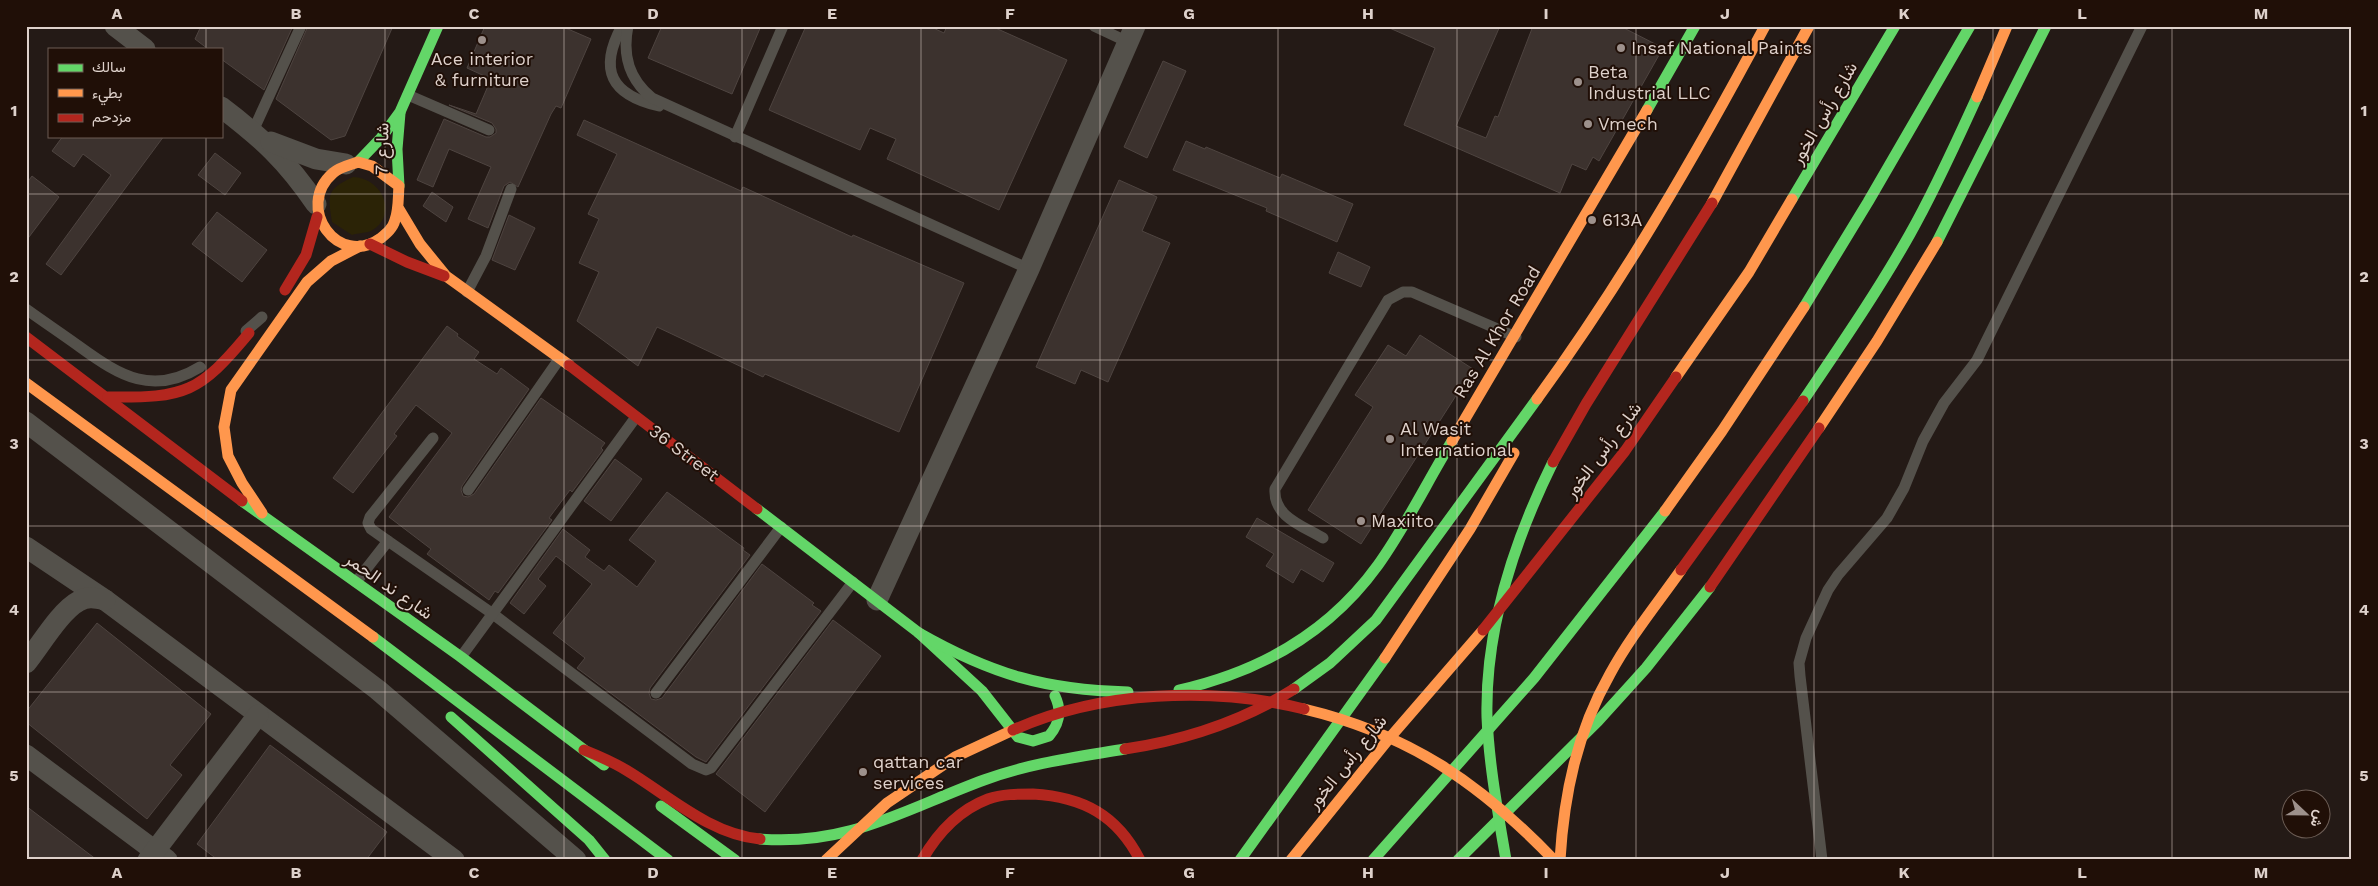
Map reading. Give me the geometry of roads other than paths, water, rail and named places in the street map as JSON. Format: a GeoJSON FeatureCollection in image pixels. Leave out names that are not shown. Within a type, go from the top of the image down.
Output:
{"type":"FeatureCollection","features":[{"type":"Feature","properties":{"kind":"main road","name":"شارع 7"},"geometry":{"type":"LineString","coordinates":[[352,163],[381,138],[400,112],[438,26]]}},
{"type":"Feature","properties":{"kind":"main road","name":"Ras Al Khor Road"},"geometry":{"type":"LineString","coordinates":[[919,633],[975,664],[998,674],[1048,687],[1076,691],[1126,692],[1175,690],[1241,674],[1287,650],[1309,634],[1351,598],[1386,553],[1442,456],[1516,337],[1696,26]]}},
{"type":"Feature","properties":{"kind":"main road"},"geometry":{"type":"LineString","coordinates":[[584,750],[600,756],[636,775],[707,823],[752,838],[799,842],[842,836],[862,830],[954,791],[1018,769],[1157,743],[1214,729],[1264,707],[1298,687],[1325,670],[1351,647],[1376,620],[1557,372],[1672,194],[1765,26]]}},
{"type":"Feature","properties":{"kind":"main road"},"geometry":{"type":"LineString","coordinates":[[1506,860],[1493,784],[1487,727],[1489,669],[1494,631],[1497,612],[1512,556],[1542,483],[1573,422],[1677,261],[1746,146],[1809,26]]}},
{"type":"Feature","properties":{"kind":"main road","name":"شارع رأس الخور"},"geometry":{"type":"LineString","coordinates":[[1291,860],[1387,741],[1519,587],[1642,428],[1749,272],[1895,26]]}},
{"type":"Feature","properties":{"kind":"main road"},"geometry":{"type":"LineString","coordinates":[[1374,860],[1504,713],[1610,584],[1685,485],[1818,284],[1915,123],[1970,26]]}},
{"type":"Feature","properties":{"kind":"main road"},"geometry":{"type":"LineString","coordinates":[[1560,860],[1566,802],[1580,742],[1604,684],[1642,625],[1780,436],[1888,271],[1951,156],[2008,26]]}},
{"type":"Feature","properties":{"kind":"main road"},"geometry":{"type":"LineString","coordinates":[[1458,860],[1604,714],[1686,621],[1726,567],[1878,341],[1927,261],[1972,178],[2046,26]]}},
{"type":"Feature","properties":{"kind":"main road","name":"شارع 7"},"geometry":{"type":"LineString","coordinates":[[399,186],[397,149],[400,112]]}},
{"type":"Feature","properties":{"kind":"main road"},"geometry":{"type":"LineString","coordinates":[[267,520],[233,470],[226,451],[223,430],[225,410],[231,390],[307,282],[331,261],[384,236],[394,224],[399,209],[399,186],[372,166],[352,163],[334,170],[324,179],[318,191],[317,210],[306,255],[297,273],[280,297]]}},
{"type":"Feature","properties":{"kind":"main road","name":"36 Street"},"geometry":{"type":"LineString","coordinates":[[399,209],[420,244],[446,276],[560,358],[919,633]]}},
{"type":"Feature","properties":{"kind":"main road"},"geometry":{"type":"LineString","coordinates":[[317,210],[324,229],[334,239],[346,245],[365,245]]}},
{"type":"Feature","properties":{"kind":"main road","name":"36 Street"},"geometry":{"type":"LineString","coordinates":[[365,245],[446,276]]}},
{"type":"Feature","properties":{"kind":"main road"},"geometry":{"type":"LineString","coordinates":[[108,397],[156,398],[189,390],[217,371],[265,314]]}},
{"type":"Feature","properties":{"kind":"main road","name":"شارع ند الحمر"},"geometry":{"type":"LineString","coordinates":[[26,337],[108,397],[267,520],[461,658],[735,860]]}},
{"type":"Feature","properties":{"kind":"main road"},"geometry":{"type":"LineString","coordinates":[[1240,860],[1360,696],[1470,529],[1493,492],[1557,372]]}},
{"type":"Feature","properties":{"kind":"main road"},"geometry":{"type":"LineString","coordinates":[[26,383],[364,630],[668,860]]}},
{"type":"Feature","properties":{"kind":"main road"},"geometry":{"type":"LineString","coordinates":[[364,630],[408,679]]}},
{"type":"Feature","properties":{"kind":"main road"},"geometry":{"type":"LineString","coordinates":[[919,633],[982,691],[1018,737],[1033,741],[1049,736],[1059,723],[1060,707],[1048,687]]}},
{"type":"Feature","properties":{"kind":"main road"},"geometry":{"type":"LineString","coordinates":[[826,860],[844,840],[888,800],[937,766],[983,742],[1022,725],[1090,704],[1152,695],[1189,694],[1240,696],[1304,706],[1366,726],[1395,738],[1440,763],[1484,794],[1512,817],[1554,860]]}},
{"type":"Feature","properties":{"kind":"main road"},"geometry":{"type":"LineString","coordinates":[[446,711],[589,840],[605,860]]}},
{"type":"Feature","properties":{"kind":"main road"},"geometry":{"type":"LineString","coordinates":[[922,860],[937,836],[961,814],[982,801],[1017,794],[1052,794],[1078,801],[1094,809],[1121,832],[1140,860]]}},
{"type":"Feature","properties":{"kind":"street"},"geometry":{"type":"LineString","coordinates":[[115,26],[144,48]]}},
{"type":"Feature","properties":{"kind":"street"},"geometry":{"type":"LineString","coordinates":[[877,600],[1029,269],[1132,34]]}},
{"type":"Feature","properties":{"kind":"street"},"geometry":{"type":"LineString","coordinates":[[222,108],[281,156],[317,210]]}},
{"type":"Feature","properties":{"kind":"street"},"geometry":{"type":"LineString","coordinates":[[256,134],[287,149],[316,159],[352,163]]}},
{"type":"Feature","properties":{"kind":"street"},"geometry":{"type":"LineString","coordinates":[[26,422],[378,690],[576,860]]}},
{"type":"Feature","properties":{"kind":"street"},"geometry":{"type":"LineString","coordinates":[[26,547],[105,600],[258,715],[427,852],[454,860]]}},
{"type":"Feature","properties":{"kind":"street"},"geometry":{"type":"LineString","coordinates":[[58,569],[69,594],[70,608]]}},
{"type":"Feature","properties":{"kind":"street"},"geometry":{"type":"LineString","coordinates":[[26,663],[70,608],[80,600],[93,598],[105,600]]}},
{"type":"Feature","properties":{"kind":"street"},"geometry":{"type":"LineString","coordinates":[[26,755],[157,857],[258,715]]}},
{"type":"Feature","properties":{"kind":"lane"},"geometry":{"type":"LineString","coordinates":[[256,134],[301,26]]}},
{"type":"Feature","properties":{"kind":"lane"},"geometry":{"type":"LineString","coordinates":[[622,26],[610,48],[609,67],[617,84],[630,96],[674,109]]}},
{"type":"Feature","properties":{"kind":"lane"},"geometry":{"type":"LineString","coordinates":[[628,26],[625,46],[626,62],[640,89],[652,98],[1029,269]]}},
{"type":"Feature","properties":{"kind":"lane"},"geometry":{"type":"LineString","coordinates":[[736,137],[783,26]]}},
{"type":"Feature","properties":{"kind":"lane"},"geometry":{"type":"LineString","coordinates":[[1094,26],[1132,34]]}},
{"type":"Feature","properties":{"kind":"lane"},"geometry":{"type":"LineString","coordinates":[[1822,860],[1800,676],[1802,650],[1810,626],[1838,575],[1876,531],[1896,503],[1923,441],[1944,403],[1977,360],[2142,26]]}},
{"type":"Feature","properties":{"kind":"lane"},"geometry":{"type":"LineString","coordinates":[[408,95],[489,130]]}},
{"type":"Feature","properties":{"kind":"lane"},"geometry":{"type":"LineString","coordinates":[[467,292],[486,256],[511,189]]}},
{"type":"Feature","properties":{"kind":"lane"},"geometry":{"type":"LineString","coordinates":[[1323,538],[1286,516],[1278,509],[1274,499],[1275,489],[1388,300],[1403,292],[1412,292],[1516,337]]}},
{"type":"Feature","properties":{"kind":"lane"},"geometry":{"type":"LineString","coordinates":[[26,309],[107,367],[129,378],[153,381],[177,378],[200,368],[265,314]]}},
{"type":"Feature","properties":{"kind":"lane"},"geometry":{"type":"LineString","coordinates":[[468,490],[560,358]]}},
{"type":"Feature","properties":{"kind":"lane"},"geometry":{"type":"LineString","coordinates":[[461,658],[636,417]]}},
{"type":"Feature","properties":{"kind":"lane"},"geometry":{"type":"LineString","coordinates":[[433,438],[368,523],[370,529],[492,614],[692,764],[706,770],[711,768],[853,582]]}},
{"type":"Feature","properties":{"kind":"lane"},"geometry":{"type":"LineString","coordinates":[[656,692],[781,527]]}},
{"type":"Feature","properties":{"kind":"lane"},"geometry":{"type":"LineString","coordinates":[[355,584],[388,541]]}},
{"type":"Feature","properties":{"kind":"place","name":"Ace interior & furniture"},"geometry":{"type":"Point","coordinates":[482,40]}},
{"type":"Feature","properties":{"kind":"place","name":"Insaf National Paints"},"geometry":{"type":"Point","coordinates":[1621,48]}},
{"type":"Feature","properties":{"kind":"place","name":"Beta Industrial LLC"},"geometry":{"type":"Point","coordinates":[1578,82]}},
{"type":"Feature","properties":{"kind":"place","name":"Vmech"},"geometry":{"type":"Point","coordinates":[1588,124]}},
{"type":"Feature","properties":{"kind":"place","name":"613A"},"geometry":{"type":"Point","coordinates":[1592,220]}},
{"type":"Feature","properties":{"kind":"place","name":"Al Wasit International"},"geometry":{"type":"Point","coordinates":[1390,439]}},
{"type":"Feature","properties":{"kind":"place","name":"Maxiito"},"geometry":{"type":"Point","coordinates":[1361,521]}},
{"type":"Feature","properties":{"kind":"place","name":"qattan car services"},"geometry":{"type":"Point","coordinates":[863,772]}}]}
